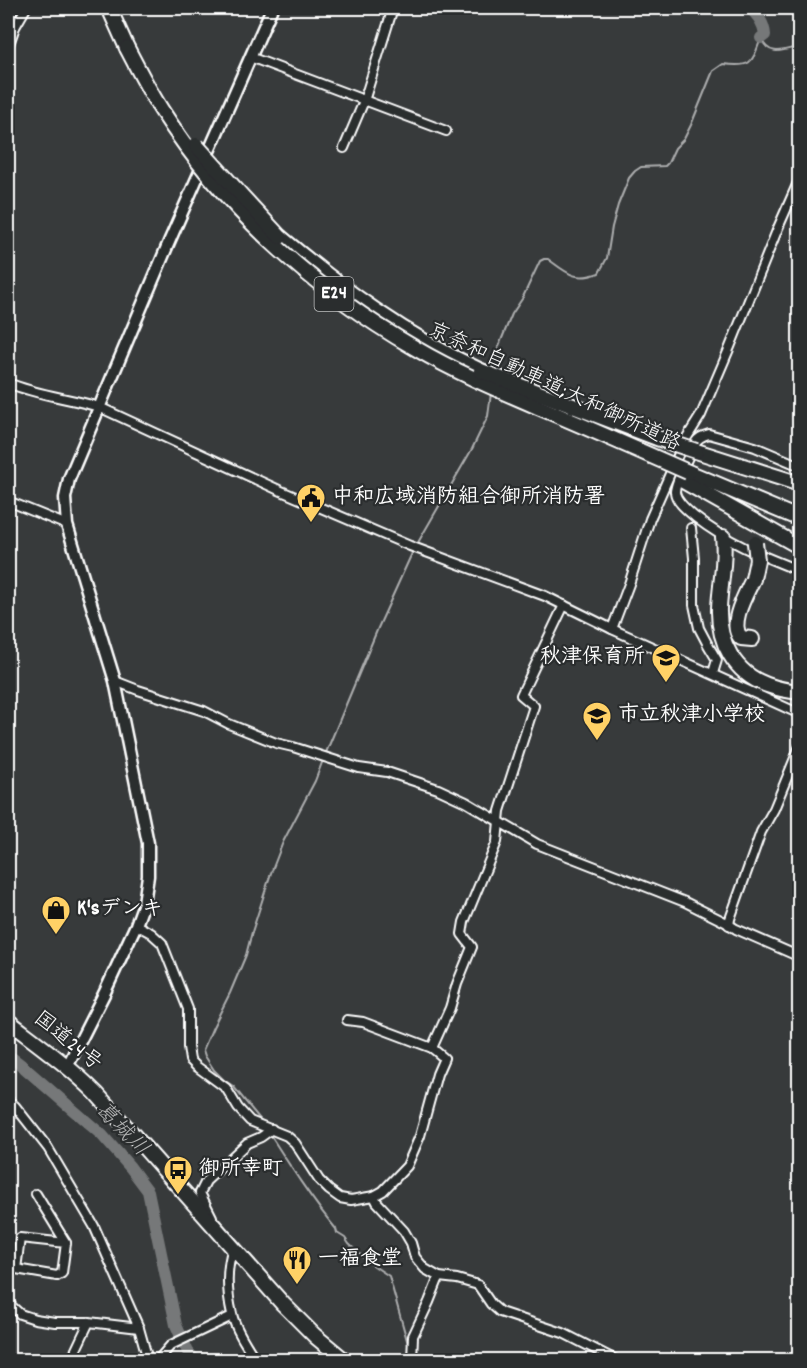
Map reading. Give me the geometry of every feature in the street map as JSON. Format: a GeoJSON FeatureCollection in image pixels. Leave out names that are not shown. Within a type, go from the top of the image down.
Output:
{"type":"FeatureCollection","features":[{"type":"Feature","properties":{"kind":"highway","name":"京奈和自動車道;大和御所道路"},"geometry":{"type":"LineString","coordinates":[[109,8],[145,83],[185,144],[209,175],[259,231],[347,305],[415,349],[449,367],[621,443],[628,450],[690,467],[800,509]]}},
{"type":"Feature","properties":{"kind":"highway","name":"京奈和自動車道;大和御所道路"},"geometry":{"type":"LineString","coordinates":[[127,48],[168,110],[197,146],[280,237],[322,272],[382,316],[452,358],[800,519]]}},
{"type":"Feature","properties":{"kind":"highway"},"geometry":{"type":"LineString","coordinates":[[690,467],[800,484]]}},
{"type":"Feature","properties":{"kind":"highway"},"geometry":{"type":"LineString","coordinates":[[690,467],[742,518],[751,529],[755,543],[757,560],[753,579],[736,626],[739,636],[744,640],[752,639],[742,641],[732,636],[723,622],[719,608]]}},
{"type":"Feature","properties":{"kind":"highway"},"geometry":{"type":"LineString","coordinates":[[730,507],[800,547]]}},
{"type":"Feature","properties":{"kind":"highway"},"geometry":{"type":"LineString","coordinates":[[723,537],[724,553],[719,608],[721,635],[728,652],[753,678],[767,685],[800,692]]}},
{"type":"Feature","properties":{"kind":"highway","name":"国道24号"},"geometry":{"type":"LineString","coordinates":[[8,1021],[42,1046],[96,1093],[297,1318],[344,1360]]}},
{"type":"Feature","properties":{"kind":"street"},"geometry":{"type":"LineString","coordinates":[[8,48],[15,27],[26,8]]}},
{"type":"Feature","properties":{"kind":"street"},"geometry":{"type":"LineString","coordinates":[[67,1067],[104,994],[144,903],[148,876],[148,843],[115,681],[67,525],[65,498],[69,479],[99,407],[272,8]]}},
{"type":"Feature","properties":{"kind":"street"},"geometry":{"type":"LineString","coordinates":[[344,148],[364,100],[393,8]]}},
{"type":"Feature","properties":{"kind":"street"},"geometry":{"type":"LineString","coordinates":[[250,57],[446,131]]}},
{"type":"Feature","properties":{"kind":"street"},"geometry":{"type":"LineString","coordinates":[[612,629],[650,519],[684,441],[701,415],[800,178]]}},
{"type":"Feature","properties":{"kind":"street"},"geometry":{"type":"LineString","coordinates":[[8,382],[21,388],[99,407],[279,490],[410,546],[545,596],[612,629],[800,714]]}},
{"type":"Feature","properties":{"kind":"street"},"geometry":{"type":"LineString","coordinates":[[800,466],[755,447],[709,434],[697,439],[675,492],[690,513],[723,537],[800,571]]}},
{"type":"Feature","properties":{"kind":"street"},"geometry":{"type":"LineString","coordinates":[[8,501],[67,525]]}},
{"type":"Feature","properties":{"kind":"street"},"geometry":{"type":"LineString","coordinates":[[691,528],[694,558],[694,605],[699,628],[717,660],[713,674]]}},
{"type":"Feature","properties":{"kind":"street"},"geometry":{"type":"LineString","coordinates":[[432,1048],[450,1008],[472,947],[462,934],[464,922],[497,842],[500,811],[534,706],[521,695],[564,605]]}},
{"type":"Feature","properties":{"kind":"street"},"geometry":{"type":"LineString","coordinates":[[115,681],[204,711],[276,744],[293,747],[358,768],[387,772],[421,783],[466,802],[537,844],[685,902],[800,957]]}},
{"type":"Feature","properties":{"kind":"street"},"geometry":{"type":"LineString","coordinates":[[729,925],[761,832],[774,809],[800,746]]}},
{"type":"Feature","properties":{"kind":"street"},"geometry":{"type":"LineString","coordinates":[[136,925],[151,933],[162,943],[188,1009],[190,1060],[226,1088],[238,1108],[250,1120],[270,1131],[287,1136],[295,1143],[319,1180],[329,1190],[340,1198],[351,1200],[374,1196],[383,1191],[407,1166],[420,1136],[437,1074],[444,1058],[432,1048],[363,1022],[347,1020]]}},
{"type":"Feature","properties":{"kind":"street"},"geometry":{"type":"LineString","coordinates":[[8,1100],[48,1149],[94,1226],[139,1328],[148,1360]]}},
{"type":"Feature","properties":{"kind":"street"},"geometry":{"type":"LineString","coordinates":[[219,1232],[200,1193],[206,1181],[246,1143],[270,1131]]}},
{"type":"Feature","properties":{"kind":"street"},"geometry":{"type":"LineString","coordinates":[[36,1194],[66,1243],[62,1273],[57,1276],[12,1270],[21,1238],[66,1243]]}},
{"type":"Feature","properties":{"kind":"street"},"geometry":{"type":"LineString","coordinates":[[374,1196],[404,1231],[415,1257],[425,1269],[439,1277],[478,1285],[491,1304],[500,1312],[563,1333],[616,1360]]}},
{"type":"Feature","properties":{"kind":"street"},"geometry":{"type":"LineString","coordinates":[[233,1248],[229,1260],[228,1289],[232,1316],[256,1360]]}},
{"type":"Feature","properties":{"kind":"street"},"geometry":{"type":"LineString","coordinates":[[412,1360],[413,1336],[439,1277]]}},
{"type":"Feature","properties":{"kind":"street"},"geometry":{"type":"LineString","coordinates":[[8,1303],[21,1314],[35,1319],[139,1328]]}},
{"type":"Feature","properties":{"kind":"street"},"geometry":{"type":"LineString","coordinates":[[158,1360],[171,1345],[232,1316]]}},
{"type":"Feature","properties":{"kind":"street"},"geometry":{"type":"LineString","coordinates":[[71,1360],[89,1322]]}},
{"type":"Feature","properties":{"kind":"waterway"},"geometry":{"type":"LineString","coordinates":[[750,8],[763,27],[765,35],[761,38]]}},
{"type":"Feature","properties":{"kind":"waterway"},"geometry":{"type":"LineString","coordinates":[[761,38],[768,48],[777,51],[800,46]]}},
{"type":"Feature","properties":{"kind":"waterway"},"geometry":{"type":"LineString","coordinates":[[494,370],[498,348],[512,314],[522,299],[540,261],[548,259],[572,275],[584,277],[599,273],[607,258],[618,205],[629,178],[641,167],[665,166],[668,163],[691,125],[713,71],[723,64],[740,65],[750,62],[761,38]]}},
{"type":"Feature","properties":{"kind":"waterway"},"geometry":{"type":"LineString","coordinates":[[416,546],[472,449],[488,416],[491,393]]}},
{"type":"Feature","properties":{"kind":"waterway"},"geometry":{"type":"LineString","coordinates":[[325,755],[413,551]]}},
{"type":"Feature","properties":{"kind":"waterway"},"geometry":{"type":"LineString","coordinates":[[263,1123],[233,1086],[214,1070],[203,1050],[246,955],[283,842],[315,781],[323,760]]}},
{"type":"Feature","properties":{"kind":"waterway","name":"葛城川"},"geometry":{"type":"LineString","coordinates":[[8,1055],[102,1135],[148,1191],[176,1325],[188,1352],[195,1360]]}},
{"type":"Feature","properties":{"kind":"waterway"},"geometry":{"type":"LineString","coordinates":[[269,1133],[337,1233],[345,1238],[368,1262],[389,1276],[408,1344],[408,1355]]}},
{"type":"Feature","properties":{"kind":"place","name":"中和広域消防組合御所消防署"},"geometry":{"type":"Point","coordinates":[311,524]}},
{"type":"Feature","properties":{"kind":"place","name":"秋津保育所"},"geometry":{"type":"Point","coordinates":[666,684]}},
{"type":"Feature","properties":{"kind":"place","name":"市立秋津小学校"},"geometry":{"type":"Point","coordinates":[597,742]}},
{"type":"Feature","properties":{"kind":"place","name":"K'sデンキ"},"geometry":{"type":"Point","coordinates":[56,936]}},
{"type":"Feature","properties":{"kind":"place","name":"御所幸町"},"geometry":{"type":"Point","coordinates":[178,1196]}},
{"type":"Feature","properties":{"kind":"place","name":"一福食堂"},"geometry":{"type":"Point","coordinates":[297,1286]}}]}
